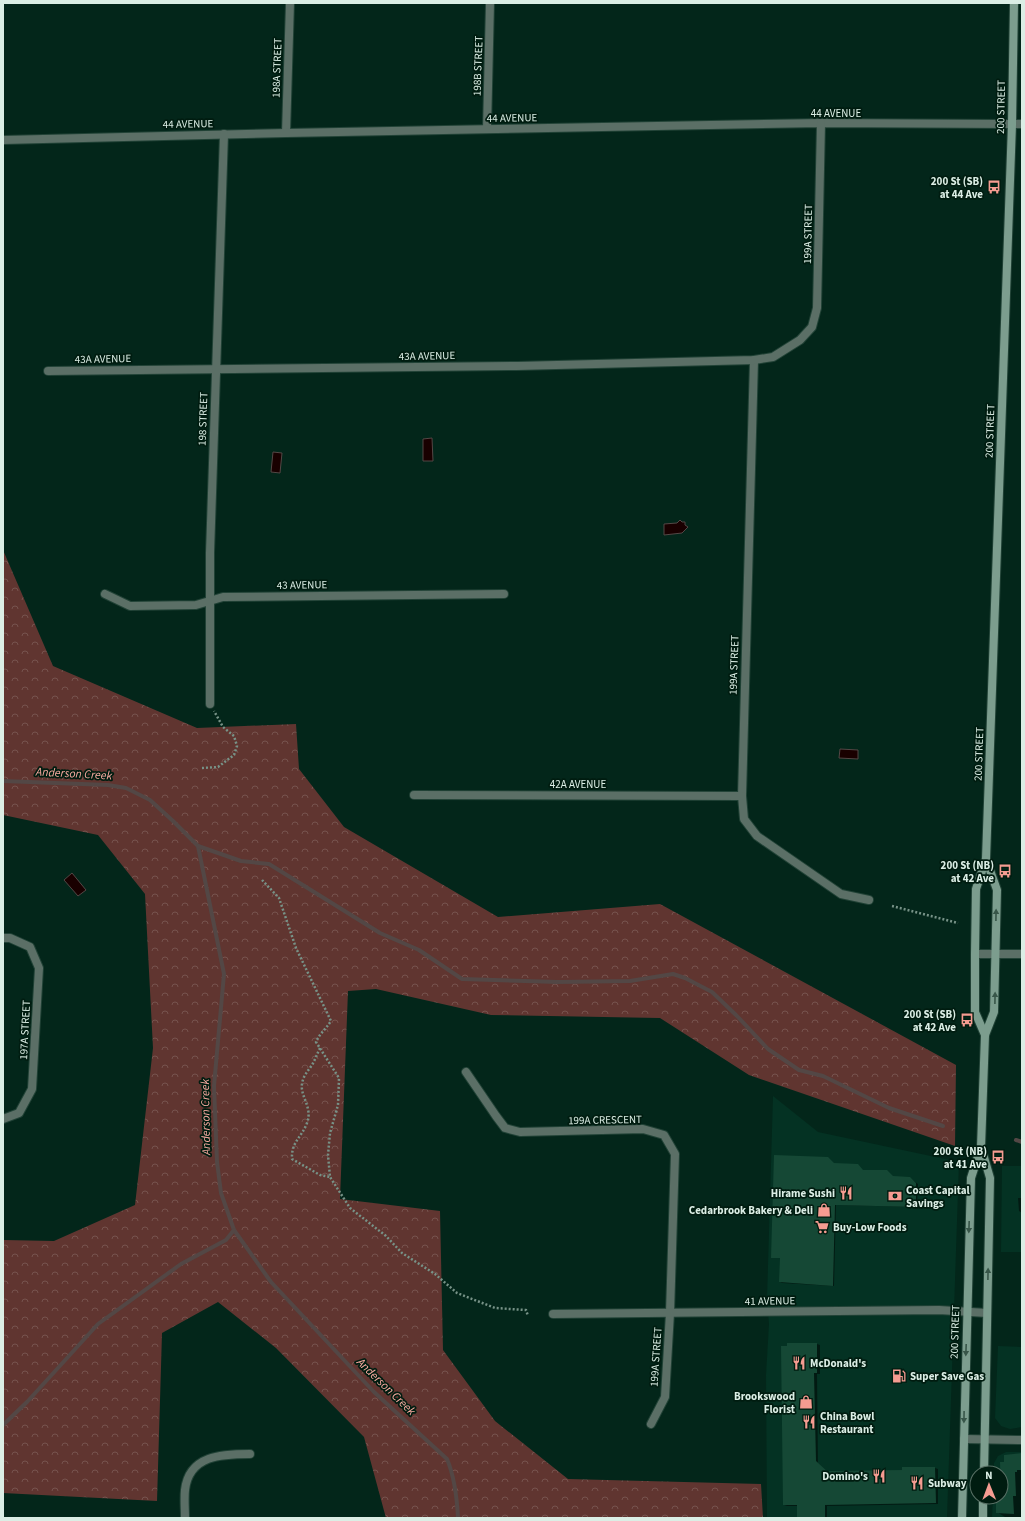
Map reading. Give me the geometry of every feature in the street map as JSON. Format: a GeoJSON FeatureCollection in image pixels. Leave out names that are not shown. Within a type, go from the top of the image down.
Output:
{"type":"FeatureCollection","features":[{"type":"Feature","properties":{"kind":"main road","name":"200 STREET"},"geometry":{"type":"LineString","coordinates":[[985,1035],[975,1012],[976,889],[986,859],[1012,124],[1014,3]]}},
{"type":"Feature","properties":{"kind":"main road","name":"200 STREET"},"geometry":{"type":"LineString","coordinates":[[962,1518],[971,1178],[981,1147],[985,1035],[994,1012],[996,890],[986,859]]}},
{"type":"Feature","properties":{"kind":"main road","name":"200 STREET"},"geometry":{"type":"LineString","coordinates":[[981,1147],[990,1178],[984,1465]]}},
{"type":"Feature","properties":{"kind":"main road"},"geometry":{"type":"LineString","coordinates":[[983,1505],[983,1518]]}},
{"type":"Feature","properties":{"kind":"street","name":"198A STREET"},"geometry":{"type":"LineString","coordinates":[[286,133],[290,3]]}},
{"type":"Feature","properties":{"kind":"street","name":"198B STREET"},"geometry":{"type":"LineString","coordinates":[[487,129],[490,3]]}},
{"type":"Feature","properties":{"kind":"street","name":"44 AVENUE"},"geometry":{"type":"LineString","coordinates":[[3,140],[224,134],[821,123],[1022,124]]}},
{"type":"Feature","properties":{"kind":"street","name":"199A STREET"},"geometry":{"type":"LineString","coordinates":[[800,340],[812,327],[817,308],[821,123]]}},
{"type":"Feature","properties":{"kind":"street","name":"198 STREET"},"geometry":{"type":"LineString","coordinates":[[210,704],[210,601],[224,134]]}},
{"type":"Feature","properties":{"kind":"street","name":"43A AVENUE"},"geometry":{"type":"LineString","coordinates":[[48,371],[524,366],[754,360],[773,357],[800,340]]}},
{"type":"Feature","properties":{"kind":"street","name":"199A STREET"},"geometry":{"type":"LineString","coordinates":[[754,360],[742,796],[744,819],[757,836],[841,894],[869,900]]}},
{"type":"Feature","properties":{"kind":"street","name":"43 AVENUE"},"geometry":{"type":"LineString","coordinates":[[105,594],[130,606],[196,605],[223,597],[504,594]]}},
{"type":"Feature","properties":{"kind":"street","name":"42A AVENUE"},"geometry":{"type":"LineString","coordinates":[[414,795],[742,796]]}},
{"type":"Feature","properties":{"kind":"street","name":"197A STREET"},"geometry":{"type":"LineString","coordinates":[[3,938],[10,938],[30,947],[39,968],[32,1089],[19,1113],[3,1119]]}},
{"type":"Feature","properties":{"kind":"street"},"geometry":{"type":"LineString","coordinates":[[975,954],[1022,954]]}},
{"type":"Feature","properties":{"kind":"street","name":"199A CRESCENT"},"geometry":{"type":"LineString","coordinates":[[466,1072],[505,1128],[520,1132],[643,1129],[664,1135],[675,1154],[670,1313]]}},
{"type":"Feature","properties":{"kind":"street","name":"41 AVENUE"},"geometry":{"type":"LineString","coordinates":[[554,1314],[987,1312]]}},
{"type":"Feature","properties":{"kind":"street","name":"199A STREET"},"geometry":{"type":"LineString","coordinates":[[651,1424],[665,1397],[670,1313]]}},
{"type":"Feature","properties":{"kind":"street"},"geometry":{"type":"LineString","coordinates":[[964,1439],[1022,1440]]}},
{"type":"Feature","properties":{"kind":"street"},"geometry":{"type":"LineString","coordinates":[[185,1518],[185,1490],[189,1472],[203,1461],[225,1454],[250,1454]]}},
{"type":"Feature","properties":{"kind":"path"},"geometry":{"type":"LineString","coordinates":[[202,768],[218,767],[234,755],[237,746],[234,736],[223,727],[210,704]]}},
{"type":"Feature","properties":{"kind":"path"},"geometry":{"type":"LineString","coordinates":[[262,880],[279,898],[296,948],[332,1021],[321,1033],[316,1042],[339,1078],[338,1104],[330,1133],[328,1156],[330,1176],[350,1208],[386,1236],[402,1253],[435,1274],[457,1293],[495,1308],[526,1310],[528,1316]]}},
{"type":"Feature","properties":{"kind":"path"},"geometry":{"type":"LineString","coordinates":[[892,906],[958,923]]}},
{"type":"Feature","properties":{"kind":"path"},"geometry":{"type":"LineString","coordinates":[[320,1048],[305,1074],[301,1085],[308,1110],[308,1122],[294,1144],[292,1159],[320,1175],[330,1176]]}},
{"type":"Feature","properties":{"kind":"shaded area"},"geometry":{"type":"Polygon","coordinates":[[[432,438],[433,461],[423,461],[423,439],[432,438]]]}},
{"type":"Feature","properties":{"kind":"shaded area"},"geometry":{"type":"Polygon","coordinates":[[[273,452],[282,453],[280,473],[271,472],[273,452]]]}},
{"type":"Feature","properties":{"kind":"shaded area"},"geometry":{"type":"Polygon","coordinates":[[[680,520],[685,522],[685,525],[688,527],[682,533],[664,535],[664,524],[677,523],[680,520]]]}},
{"type":"Feature","properties":{"kind":"shaded area"},"geometry":{"type":"Polygon","coordinates":[[[840,749],[858,750],[858,759],[839,758],[840,749]]]}},
{"type":"Feature","properties":{"kind":"shaded area"},"geometry":{"type":"Polygon","coordinates":[[[72,873],[86,890],[78,896],[64,880],[72,873]]]}},
{"type":"Feature","properties":{"kind":"shaded area"},"geometry":{"type":"Polygon","coordinates":[[[773,1096],[818,1132],[959,1162],[947,1518],[767,1518],[766,1375],[769,1324],[767,1299],[773,1096]]]}},
{"type":"Feature","properties":{"kind":"shaded area"},"geometry":{"type":"Polygon","coordinates":[[[1002,1166],[1022,1166],[1022,1252],[1001,1252],[1002,1166]]]}},
{"type":"Feature","properties":{"kind":"shaded area"},"geometry":{"type":"Polygon","coordinates":[[[998,1346],[1022,1347],[1022,1427],[1010,1429],[1001,1426],[995,1418],[998,1346]]]}},
{"type":"Feature","properties":{"kind":"shaded area"},"geometry":{"type":"Polygon","coordinates":[[[1006,1452],[1022,1452],[1022,1518],[992,1518],[993,1505],[1009,1505],[1009,1465],[994,1465],[998,1456],[1006,1452]]]}},
{"type":"Feature","properties":{"kind":"green space"},"geometry":{"type":"Polygon","coordinates":[[[3,550],[53,666],[197,728],[296,724],[299,769],[344,827],[498,917],[660,904],[956,1065],[955,1146],[749,1075],[660,1018],[491,1015],[376,989],[348,991],[340,1199],[440,1211],[443,1350],[495,1421],[568,1479],[761,1484],[763,1518],[386,1518],[364,1437],[276,1348],[218,1302],[162,1333],[157,1501],[3,1493],[3,1240],[54,1241],[135,1205],[153,1048],[145,894],[98,835],[3,815],[3,550]]]}},
{"type":"Feature","properties":{"kind":"building"},"geometry":{"type":"Polygon","coordinates":[[[774,1155],[828,1157],[834,1163],[858,1164],[863,1170],[887,1170],[893,1176],[910,1177],[916,1183],[916,1207],[835,1205],[833,1286],[779,1282],[780,1258],[771,1258],[774,1155]]]}},
{"type":"Feature","properties":{"kind":"building"},"geometry":{"type":"Polygon","coordinates":[[[787,1343],[817,1343],[817,1373],[814,1373],[816,1461],[827,1471],[902,1470],[902,1467],[935,1467],[936,1503],[825,1505],[825,1518],[797,1518],[797,1505],[783,1505],[781,1346],[787,1346],[787,1343]]]}},
{"type":"Feature","properties":{"kind":"building"},"geometry":{"type":"Polygon","coordinates":[[[1022,1453],[1022,1470],[1017,1470],[1017,1472],[1015,1472],[1016,1496],[1013,1496],[1014,1514],[996,1513],[996,1505],[1009,1505],[1009,1465],[1000,1465],[1000,1462],[1004,1462],[1004,1455],[1022,1453]]]}},
{"type":"Feature","properties":{"kind":"waterway","name":"Anderson Creek"},"geometry":{"type":"LineString","coordinates":[[3,781],[108,785],[126,788],[150,800],[198,846],[224,974],[214,1086],[217,1162],[221,1193],[234,1230],[271,1282],[374,1392],[447,1459],[455,1488],[458,1518]]}},
{"type":"Feature","properties":{"kind":"waterway"},"geometry":{"type":"LineString","coordinates":[[198,846],[241,861],[269,864],[380,933],[419,950],[462,979],[558,982],[630,981],[673,974],[685,978],[712,992],[768,1049],[799,1070],[823,1076],[889,1108],[943,1126]]}},
{"type":"Feature","properties":{"kind":"waterway"},"geometry":{"type":"LineString","coordinates":[[1016,1140],[1022,1142]]}},
{"type":"Feature","properties":{"kind":"waterway"},"geometry":{"type":"LineString","coordinates":[[3,1425],[27,1402],[98,1324],[181,1264],[226,1240],[234,1230]]}},
{"type":"Feature","properties":{"kind":"place","name":"200 St (SB) at 44 Ave"},"geometry":{"type":"Point","coordinates":[994,187]}},
{"type":"Feature","properties":{"kind":"place","name":"200 St (NB) at 42 Ave"},"geometry":{"type":"Point","coordinates":[1005,871]}},
{"type":"Feature","properties":{"kind":"place","name":"200 St (SB) at 42 Ave"},"geometry":{"type":"Point","coordinates":[967,1020]}},
{"type":"Feature","properties":{"kind":"place","name":"200 St (NB) at 41 Ave"},"geometry":{"type":"Point","coordinates":[998,1157]}},
{"type":"Feature","properties":{"kind":"place","name":"Hirame Sushi"},"geometry":{"type":"Point","coordinates":[846,1193]}},
{"type":"Feature","properties":{"kind":"place","name":"Coast Capital Savings"},"geometry":{"type":"Point","coordinates":[895,1196]}},
{"type":"Feature","properties":{"kind":"place","name":"Cedarbrook Bakery & Deli"},"geometry":{"type":"Point","coordinates":[824,1210]}},
{"type":"Feature","properties":{"kind":"place","name":"Buy-Low Foods"},"geometry":{"type":"Point","coordinates":[822,1227]}},
{"type":"Feature","properties":{"kind":"place","name":"McDonald's"},"geometry":{"type":"Point","coordinates":[799,1363]}},
{"type":"Feature","properties":{"kind":"place","name":"Super Save Gas"},"geometry":{"type":"Point","coordinates":[899,1376]}},
{"type":"Feature","properties":{"kind":"place","name":"Brookswood Florist"},"geometry":{"type":"Point","coordinates":[806,1402]}},
{"type":"Feature","properties":{"kind":"place","name":"China Bowl Restaurant"},"geometry":{"type":"Point","coordinates":[809,1422]}},
{"type":"Feature","properties":{"kind":"place","name":"Domino's"},"geometry":{"type":"Point","coordinates":[879,1476]}},
{"type":"Feature","properties":{"kind":"place","name":"Subway"},"geometry":{"type":"Point","coordinates":[917,1483]}}]}
